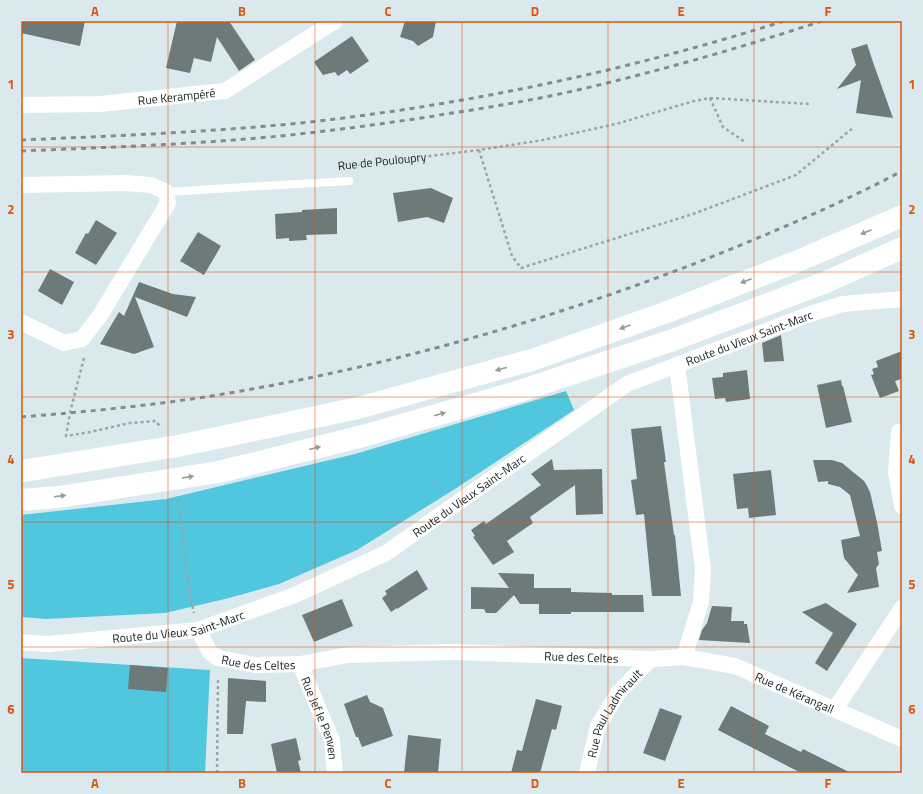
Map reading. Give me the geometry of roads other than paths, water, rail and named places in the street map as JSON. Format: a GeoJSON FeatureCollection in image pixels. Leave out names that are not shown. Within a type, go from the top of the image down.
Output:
{"type":"FeatureCollection","features":[{"type":"Feature","properties":{"kind":"highway"},"geometry":{"type":"LineString","coordinates":[[21,471],[178,446],[276,426],[358,408],[535,359],[667,312],[798,261],[902,216]]}},
{"type":"Feature","properties":{"kind":"highway","name":"Route du Vieux Saint-Marc"},"geometry":{"type":"LineString","coordinates":[[21,500],[59,497],[219,472],[363,436],[520,392],[673,340],[826,282],[902,248]]}},
{"type":"Feature","properties":{"kind":"street","name":"Rue Kerampéré"},"geometry":{"type":"LineString","coordinates":[[21,105],[100,104],[225,91],[335,21]]}},
{"type":"Feature","properties":{"kind":"street"},"geometry":{"type":"LineString","coordinates":[[21,185],[126,183],[151,185],[166,192],[168,203],[101,314],[82,339],[64,343],[21,322]]}},
{"type":"Feature","properties":{"kind":"street","name":"Route du Vieux Saint-Marc"},"geometry":{"type":"LineString","coordinates":[[21,642],[48,644],[198,630],[296,595],[386,553],[627,384],[813,313],[843,304],[902,299]]}},
{"type":"Feature","properties":{"kind":"street"},"geometry":{"type":"LineString","coordinates":[[677,364],[703,569],[701,602],[684,657]]}},
{"type":"Feature","properties":{"kind":"street"},"geometry":{"type":"LineString","coordinates":[[902,431],[899,432],[896,472],[902,506]]}},
{"type":"Feature","properties":{"kind":"street"},"geometry":{"type":"LineString","coordinates":[[835,709],[902,608]]}},
{"type":"Feature","properties":{"kind":"street","name":"Rue des Celtes"},"geometry":{"type":"LineString","coordinates":[[198,630],[210,652],[218,658],[254,665],[300,664],[348,655],[452,652],[651,659],[684,657]]}},
{"type":"Feature","properties":{"kind":"street","name":"Rue de Kérangall"},"geometry":{"type":"LineString","coordinates":[[684,657],[735,666],[902,739]]}},
{"type":"Feature","properties":{"kind":"street","name":"Rue Paul Ladmirault"},"geometry":{"type":"LineString","coordinates":[[587,773],[598,726],[618,693],[651,659]]}},
{"type":"Feature","properties":{"kind":"street","name":"Rue Jef le Penven"},"geometry":{"type":"LineString","coordinates":[[300,664],[332,741],[335,773]]}},
{"type":"Feature","properties":{"kind":"lane"},"geometry":{"type":"LineString","coordinates":[[166,192],[349,181]]}},
{"type":"Feature","properties":{"kind":"railway"},"geometry":{"type":"LineString","coordinates":[[21,140],[231,129],[362,116],[484,96],[545,84],[665,56],[784,21]]}},
{"type":"Feature","properties":{"kind":"railway"},"geometry":{"type":"LineString","coordinates":[[21,151],[160,145],[320,132],[480,109],[612,82],[733,49],[822,21]]}},
{"type":"Feature","properties":{"kind":"railway"},"geometry":{"type":"LineString","coordinates":[[21,417],[131,407],[241,391],[356,368],[469,339],[581,305],[691,265],[798,221],[902,171]]}}]}
